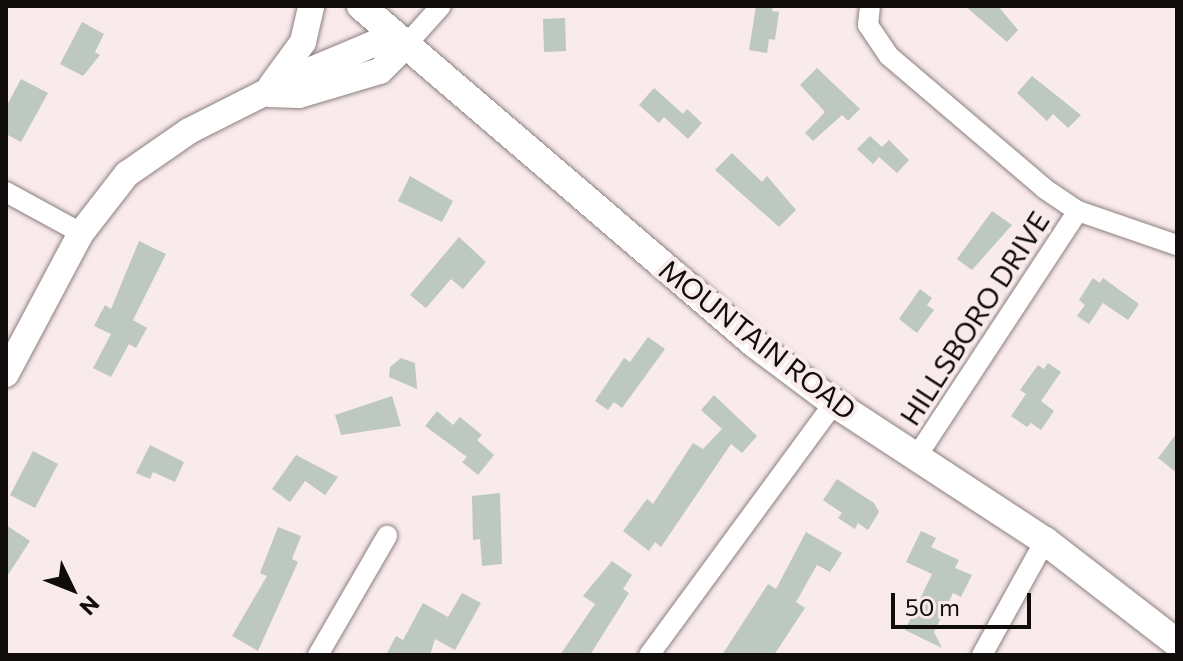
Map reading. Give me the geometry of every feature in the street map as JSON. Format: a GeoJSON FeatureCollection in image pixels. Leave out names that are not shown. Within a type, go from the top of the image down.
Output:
{"type":"FeatureCollection","features":[{"type":"Feature","properties":{"kind":"main road","name":"MOUNTAIN ROAD"},"geometry":{"type":"LineString","coordinates":[[361,6],[743,334],[834,403],[1045,541],[1177,643]]}},
{"type":"Feature","properties":{"kind":"street"},"geometry":{"type":"LineString","coordinates":[[6,374],[81,233],[127,174],[159,148],[266,94],[303,42],[311,6]]}},
{"type":"Feature","properties":{"kind":"street"},"geometry":{"type":"LineString","coordinates":[[266,94],[299,95],[380,71],[441,6]]}},
{"type":"Feature","properties":{"kind":"street","name":"HILLSBORO DRIVE"},"geometry":{"type":"LineString","coordinates":[[870,6],[868,25],[889,56],[1045,189],[1078,211],[1177,245]]}},
{"type":"Feature","properties":{"kind":"street"},"geometry":{"type":"LineString","coordinates":[[6,192],[81,233]]}},
{"type":"Feature","properties":{"kind":"street","name":"HILLSBORO DRIVE"},"geometry":{"type":"LineString","coordinates":[[917,456],[1078,211]]}},
{"type":"Feature","properties":{"kind":"street"},"geometry":{"type":"LineString","coordinates":[[649,655],[834,403]]}},
{"type":"Feature","properties":{"kind":"street"},"geometry":{"type":"LineString","coordinates":[[318,655],[387,536]]}},
{"type":"Feature","properties":{"kind":"street"},"geometry":{"type":"LineString","coordinates":[[982,655],[1045,541]]}},
{"type":"Feature","properties":{"kind":"building"},"geometry":{"type":"Polygon","coordinates":[[[756,6],[773,6],[772,11],[779,12],[775,40],[769,39],[767,53],[749,50],[756,6]]]}},
{"type":"Feature","properties":{"kind":"building"},"geometry":{"type":"Polygon","coordinates":[[[965,6],[998,6],[1018,30],[1007,42],[965,6]]]}},
{"type":"Feature","properties":{"kind":"building"},"geometry":{"type":"Polygon","coordinates":[[[565,18],[566,51],[544,52],[543,19],[565,18]]]}},
{"type":"Feature","properties":{"kind":"building"},"geometry":{"type":"Polygon","coordinates":[[[82,22],[104,34],[95,52],[100,55],[83,76],[60,64],[82,22]]]}},
{"type":"Feature","properties":{"kind":"building"},"geometry":{"type":"Polygon","coordinates":[[[817,68],[860,109],[848,121],[842,115],[813,141],[805,133],[825,112],[800,85],[817,68]]]}},
{"type":"Feature","properties":{"kind":"building"},"geometry":{"type":"Polygon","coordinates":[[[1032,76],[1081,115],[1068,128],[1053,114],[1047,121],[1017,93],[1032,76]]]}},
{"type":"Feature","properties":{"kind":"building"},"geometry":{"type":"Polygon","coordinates":[[[21,79],[48,93],[21,142],[6,134],[6,107],[21,79]]]}},
{"type":"Feature","properties":{"kind":"building"},"geometry":{"type":"Polygon","coordinates":[[[654,88],[683,114],[687,109],[702,123],[688,139],[664,117],[659,123],[639,105],[654,88]]]}},
{"type":"Feature","properties":{"kind":"building"},"geometry":{"type":"Polygon","coordinates":[[[870,136],[882,147],[889,140],[909,160],[897,173],[879,157],[873,164],[857,149],[870,136]]]}},
{"type":"Feature","properties":{"kind":"building"},"geometry":{"type":"Polygon","coordinates":[[[732,153],[762,182],[767,176],[796,210],[779,227],[715,170],[732,153]]]}},
{"type":"Feature","properties":{"kind":"building"},"geometry":{"type":"Polygon","coordinates":[[[410,176],[453,201],[442,222],[398,201],[410,176]]]}},
{"type":"Feature","properties":{"kind":"building"},"geometry":{"type":"Polygon","coordinates":[[[992,211],[1012,225],[972,270],[957,259],[992,211]]]}},
{"type":"Feature","properties":{"kind":"building"},"geometry":{"type":"Polygon","coordinates":[[[459,237],[486,262],[463,289],[451,279],[426,308],[410,295],[459,237]]]}},
{"type":"Feature","properties":{"kind":"building"},"geometry":{"type":"Polygon","coordinates":[[[139,241],[166,254],[133,320],[147,328],[136,348],[129,344],[111,377],[93,368],[111,334],[94,326],[105,305],[111,309],[139,241]]]}},
{"type":"Feature","properties":{"kind":"building"},"geometry":{"type":"Polygon","coordinates":[[[1093,278],[1100,283],[1103,278],[1139,304],[1128,320],[1103,303],[1089,324],[1077,316],[1085,305],[1079,300],[1093,278]]]}},
{"type":"Feature","properties":{"kind":"building"},"geometry":{"type":"Polygon","coordinates":[[[920,289],[932,298],[927,305],[934,310],[917,333],[899,319],[920,289]]]}},
{"type":"Feature","properties":{"kind":"building"},"geometry":{"type":"Polygon","coordinates":[[[648,337],[665,349],[622,408],[614,402],[608,410],[595,401],[624,358],[630,362],[648,337]]]}},
{"type":"Feature","properties":{"kind":"building"},"geometry":{"type":"Polygon","coordinates":[[[401,358],[415,363],[417,389],[389,377],[390,367],[401,358]]]}},
{"type":"Feature","properties":{"kind":"building"},"geometry":{"type":"Polygon","coordinates":[[[1048,363],[1061,372],[1041,401],[1054,411],[1041,430],[1031,423],[1027,427],[1011,416],[1026,394],[1020,390],[1038,365],[1044,369],[1048,363]]]}},
{"type":"Feature","properties":{"kind":"building"},"geometry":{"type":"Polygon","coordinates":[[[714,395],[757,436],[742,453],[731,444],[661,547],[655,542],[649,551],[623,531],[647,499],[653,504],[693,443],[703,449],[722,429],[701,410],[714,395]]]}},
{"type":"Feature","properties":{"kind":"building"},"geometry":{"type":"Polygon","coordinates":[[[392,396],[401,426],[341,435],[335,415],[392,396]]]}},
{"type":"Feature","properties":{"kind":"building"},"geometry":{"type":"Polygon","coordinates":[[[437,411],[453,425],[460,417],[482,435],[477,440],[494,455],[478,475],[462,462],[467,457],[425,426],[437,411]]]}},
{"type":"Feature","properties":{"kind":"building"},"geometry":{"type":"Polygon","coordinates":[[[1177,433],[1177,473],[1158,458],[1177,433]]]}},
{"type":"Feature","properties":{"kind":"building"},"geometry":{"type":"Polygon","coordinates":[[[150,445],[184,462],[175,482],[153,472],[150,479],[136,473],[150,445]]]}},
{"type":"Feature","properties":{"kind":"building"},"geometry":{"type":"Polygon","coordinates":[[[33,451],[58,464],[35,508],[10,495],[33,451]]]}},
{"type":"Feature","properties":{"kind":"building"},"geometry":{"type":"Polygon","coordinates":[[[296,455],[338,477],[325,495],[305,481],[290,502],[272,489],[296,455]]]}},
{"type":"Feature","properties":{"kind":"building"},"geometry":{"type":"Polygon","coordinates":[[[837,479],[874,503],[879,512],[868,530],[858,523],[855,529],[838,518],[842,513],[823,500],[837,479]]]}},
{"type":"Feature","properties":{"kind":"building"},"geometry":{"type":"Polygon","coordinates":[[[500,493],[502,564],[482,566],[480,539],[473,540],[472,496],[500,493]]]}},
{"type":"Feature","properties":{"kind":"building"},"geometry":{"type":"Polygon","coordinates":[[[6,525],[30,541],[6,578],[6,525]]]}},
{"type":"Feature","properties":{"kind":"building"},"geometry":{"type":"Polygon","coordinates":[[[278,527],[301,536],[292,559],[298,562],[258,651],[232,636],[267,576],[260,573],[278,527]]]}},
{"type":"Feature","properties":{"kind":"building"},"geometry":{"type":"Polygon","coordinates":[[[921,531],[936,538],[931,547],[959,560],[955,568],[972,575],[961,597],[953,593],[934,632],[942,648],[905,630],[932,574],[906,562],[921,531]]]}},
{"type":"Feature","properties":{"kind":"building"},"geometry":{"type":"Polygon","coordinates":[[[806,532],[842,553],[830,572],[817,565],[796,602],[805,608],[774,655],[722,655],[768,584],[776,589],[806,532]]]}},
{"type":"Feature","properties":{"kind":"building"},"geometry":{"type":"Polygon","coordinates":[[[612,561],[632,575],[623,589],[629,593],[590,655],[560,655],[595,604],[583,596],[612,561]]]}},
{"type":"Feature","properties":{"kind":"building"},"geometry":{"type":"Polygon","coordinates":[[[462,593],[481,603],[455,650],[435,639],[430,655],[386,655],[396,636],[403,640],[423,603],[448,617],[462,593]]]}}]}
